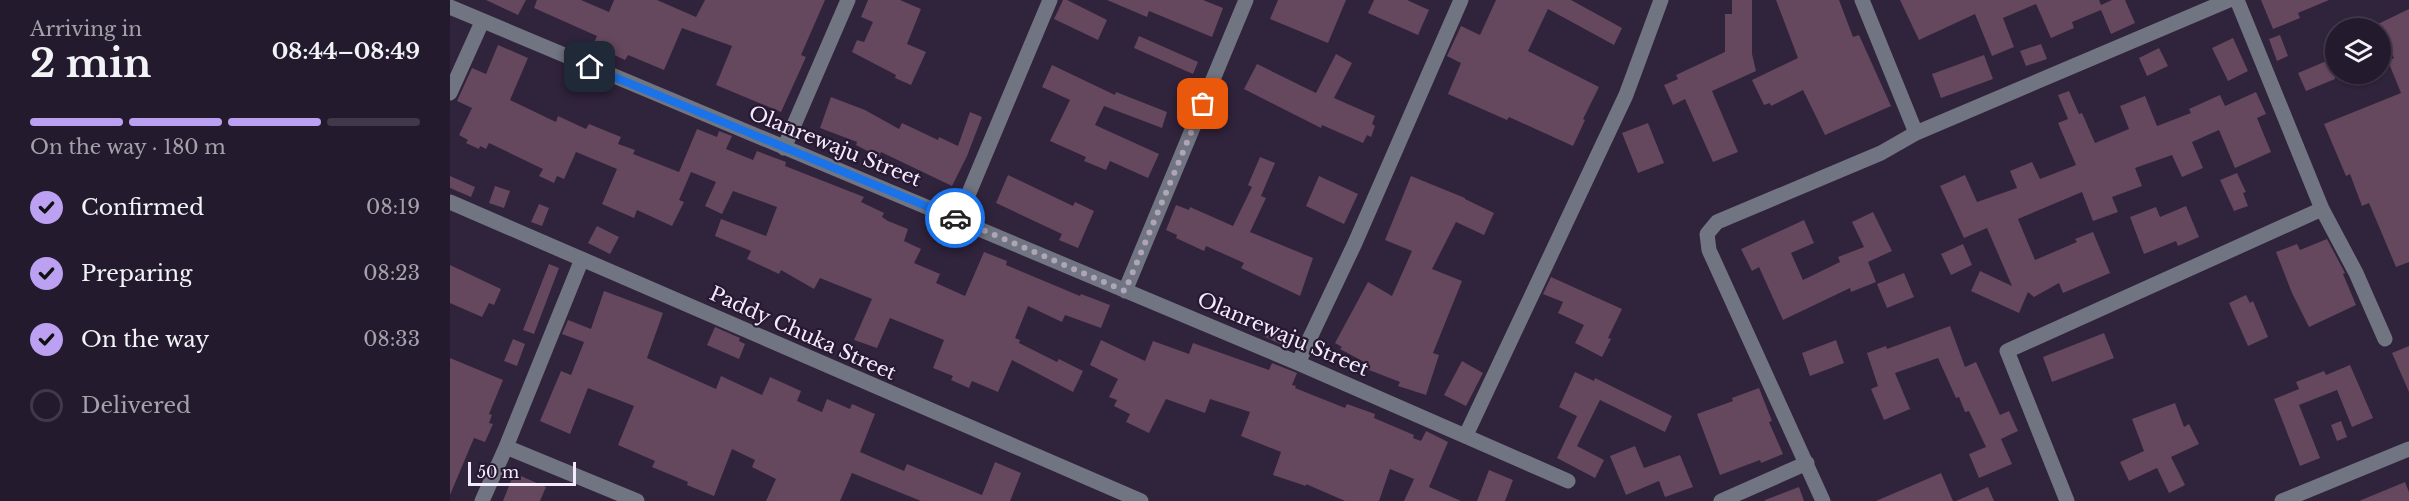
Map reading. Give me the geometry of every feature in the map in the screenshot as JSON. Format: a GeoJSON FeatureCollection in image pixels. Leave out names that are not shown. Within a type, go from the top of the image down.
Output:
{"type":"FeatureCollection","features":[{"type":"Feature","properties":{"kind":"street"},"geometry":{"type":"LineString","coordinates":[[784,148],[848,0]]}},
{"type":"Feature","properties":{"kind":"street"},"geometry":{"type":"LineString","coordinates":[[958,219],[1050,0]]}},
{"type":"Feature","properties":{"kind":"street"},"geometry":{"type":"LineString","coordinates":[[1125,291],[1246,0]]}},
{"type":"Feature","properties":{"kind":"street"},"geometry":{"type":"LineString","coordinates":[[1298,363],[1355,243],[1461,0]]}},
{"type":"Feature","properties":{"kind":"street"},"geometry":{"type":"LineString","coordinates":[[1466,435],[1626,95],[1661,0]]}},
{"type":"Feature","properties":{"kind":"street"},"geometry":{"type":"LineString","coordinates":[[1862,0],[1916,134]]}},
{"type":"Feature","properties":{"kind":"street"},"geometry":{"type":"LineString","coordinates":[[1823,501],[1709,250],[1707,234],[1717,222],[1881,153],[1916,134],[2229,0]]}},
{"type":"Feature","properties":{"kind":"street"},"geometry":{"type":"LineString","coordinates":[[2237,0],[2322,209],[2356,273],[2385,339]]}},
{"type":"Feature","properties":{"kind":"street","name":"Olanrewaju Street"},"geometry":{"type":"LineString","coordinates":[[450,7],[1298,363],[1568,481]]}},
{"type":"Feature","properties":{"kind":"street"},"geometry":{"type":"LineString","coordinates":[[450,93],[482,22]]}},
{"type":"Feature","properties":{"kind":"street","name":"Paddy Chuka Street"},"geometry":{"type":"LineString","coordinates":[[450,202],[1141,501]]}},
{"type":"Feature","properties":{"kind":"street"},"geometry":{"type":"LineString","coordinates":[[2067,501],[2007,351],[2322,209]]}},
{"type":"Feature","properties":{"kind":"street"},"geometry":{"type":"LineString","coordinates":[[482,501],[507,447],[582,259]]}},
{"type":"Feature","properties":{"kind":"street"},"geometry":{"type":"LineString","coordinates":[[507,447],[637,501]]}},
{"type":"Feature","properties":{"kind":"street"},"geometry":{"type":"LineString","coordinates":[[2282,501],[2409,449]]}},
{"type":"Feature","properties":{"kind":"street"},"geometry":{"type":"LineString","coordinates":[[1721,501],[1807,463]]}},
{"type":"Feature","properties":{"kind":"building"},"geometry":{"type":"Polygon","coordinates":[[[486,0],[526,0],[518,15],[486,0]]]}},
{"type":"Feature","properties":{"kind":"building"},"geometry":{"type":"Polygon","coordinates":[[[537,0],[581,0],[609,12],[614,0],[657,0],[696,17],[705,0],[825,0],[801,55],[806,57],[781,112],[716,85],[732,46],[682,28],[664,70],[628,55],[625,60],[593,45],[597,36],[534,8],[537,0]]]}},
{"type":"Feature","properties":{"kind":"building"},"geometry":{"type":"Polygon","coordinates":[[[868,0],[900,0],[921,9],[907,44],[926,52],[911,85],[852,52],[857,40],[864,42],[873,22],[861,17],[868,0]]]}},
{"type":"Feature","properties":{"kind":"building"},"geometry":{"type":"Polygon","coordinates":[[[1063,0],[1107,20],[1098,40],[1054,19],[1063,0]]]}},
{"type":"Feature","properties":{"kind":"building"},"geometry":{"type":"Polygon","coordinates":[[[1107,0],[1203,0],[1223,8],[1212,37],[1149,11],[1147,17],[1107,0]]]}},
{"type":"Feature","properties":{"kind":"building"},"geometry":{"type":"Polygon","coordinates":[[[1278,0],[1346,0],[1328,43],[1270,19],[1278,0]]]}},
{"type":"Feature","properties":{"kind":"building"},"geometry":{"type":"Polygon","coordinates":[[[1374,0],[1407,0],[1429,10],[1418,35],[1368,13],[1374,0]]]}},
{"type":"Feature","properties":{"kind":"building"},"geometry":{"type":"Polygon","coordinates":[[[1496,0],[1571,0],[1622,28],[1614,45],[1548,9],[1528,51],[1599,87],[1573,146],[1509,117],[1507,120],[1448,94],[1461,63],[1447,56],[1461,26],[1480,35],[1496,0]]]}},
{"type":"Feature","properties":{"kind":"building"},"geometry":{"type":"Polygon","coordinates":[[[1732,0],[1752,0],[1752,54],[1756,71],[1712,91],[1738,152],[1713,162],[1685,99],[1673,105],[1664,85],[1678,79],[1676,75],[1725,52],[1725,14],[1732,14],[1732,0]]]}},
{"type":"Feature","properties":{"kind":"building"},"geometry":{"type":"Polygon","coordinates":[[[1776,0],[1839,0],[1853,37],[1859,35],[1891,106],[1825,135],[1803,90],[1771,106],[1770,103],[1764,105],[1752,80],[1798,58],[1776,0]]]}},
{"type":"Feature","properties":{"kind":"building"},"geometry":{"type":"Polygon","coordinates":[[[1900,0],[2099,0],[2101,5],[2112,0],[2125,0],[2135,23],[2111,34],[2101,10],[2072,22],[2074,28],[2051,38],[2036,4],[2003,18],[2014,47],[1992,56],[1975,14],[1919,40],[1900,0]]]}},
{"type":"Feature","properties":{"kind":"building"},"geometry":{"type":"Polygon","coordinates":[[[2261,0],[2329,0],[2298,13],[2300,18],[2273,29],[2261,0]]]}},
{"type":"Feature","properties":{"kind":"building"},"geometry":{"type":"Polygon","coordinates":[[[2409,9],[2409,262],[2396,267],[2369,203],[2362,206],[2350,174],[2346,176],[2324,124],[2401,93],[2391,68],[2391,60],[2394,58],[2391,52],[2390,18],[2409,9]]]}},
{"type":"Feature","properties":{"kind":"building"},"geometry":{"type":"Polygon","coordinates":[[[2280,35],[2288,56],[2277,61],[2269,39],[2280,35]]]}},
{"type":"Feature","properties":{"kind":"building"},"geometry":{"type":"Polygon","coordinates":[[[1139,36],[1198,62],[1193,74],[1134,48],[1139,36]]]}},
{"type":"Feature","properties":{"kind":"building"},"geometry":{"type":"Polygon","coordinates":[[[2233,38],[2248,71],[2228,81],[2212,48],[2233,38]]]}},
{"type":"Feature","properties":{"kind":"building"},"geometry":{"type":"Polygon","coordinates":[[[2041,44],[2047,59],[2026,66],[2020,51],[2041,44]]]}},
{"type":"Feature","properties":{"kind":"building"},"geometry":{"type":"Polygon","coordinates":[[[498,45],[528,58],[510,100],[556,122],[558,116],[586,129],[589,124],[621,137],[618,144],[635,150],[633,154],[679,172],[697,129],[717,137],[719,131],[732,136],[726,149],[753,160],[757,151],[786,162],[785,166],[864,197],[861,202],[884,213],[882,217],[888,221],[908,229],[904,241],[921,249],[914,263],[940,274],[936,283],[965,296],[984,252],[1007,261],[1006,265],[1080,296],[1081,294],[1110,305],[1101,328],[1065,315],[1062,322],[1028,306],[1015,338],[1020,340],[1019,343],[1057,362],[1059,359],[1083,371],[1073,392],[1012,360],[998,392],[972,381],[969,388],[951,380],[953,376],[933,368],[944,340],[890,318],[877,348],[854,340],[872,299],[820,278],[814,289],[781,270],[779,274],[747,259],[751,251],[715,236],[721,219],[766,236],[777,207],[733,191],[722,214],[705,206],[716,182],[691,172],[679,200],[684,202],[672,226],[637,210],[634,218],[602,204],[617,169],[576,152],[564,179],[557,176],[554,183],[539,176],[543,169],[489,143],[486,149],[480,146],[479,149],[466,143],[468,140],[459,135],[472,108],[457,101],[472,68],[486,74],[498,45]]]}},
{"type":"Feature","properties":{"kind":"building"},"geometry":{"type":"Polygon","coordinates":[[[2159,48],[2168,66],[2147,76],[2139,58],[2159,48]]]}},
{"type":"Feature","properties":{"kind":"building"},"geometry":{"type":"Polygon","coordinates":[[[1336,54],[1352,63],[1334,98],[1375,116],[1372,124],[1375,126],[1371,137],[1367,135],[1363,143],[1322,125],[1321,128],[1244,89],[1257,64],[1316,93],[1336,54]]]}},
{"type":"Feature","properties":{"kind":"building"},"geometry":{"type":"Polygon","coordinates":[[[1984,55],[1993,79],[1941,98],[1932,74],[1984,55]]]}},
{"type":"Feature","properties":{"kind":"building"},"geometry":{"type":"Polygon","coordinates":[[[2325,62],[2325,83],[2306,91],[2298,73],[2325,62]]]}},
{"type":"Feature","properties":{"kind":"building"},"geometry":{"type":"Polygon","coordinates":[[[1052,65],[1115,95],[1116,92],[1167,112],[1162,128],[1104,106],[1095,125],[1159,154],[1148,178],[1110,161],[1106,170],[1084,161],[1086,157],[1050,141],[1070,100],[1042,87],[1052,65]]]}},
{"type":"Feature","properties":{"kind":"building"},"geometry":{"type":"Polygon","coordinates":[[[574,70],[602,81],[598,90],[571,78],[574,70]]]}},
{"type":"Feature","properties":{"kind":"building"},"geometry":{"type":"Polygon","coordinates":[[[2069,91],[2095,143],[2129,129],[2120,106],[2145,96],[2157,126],[2191,113],[2189,109],[2220,95],[2225,106],[2256,92],[2266,114],[2257,118],[2271,152],[2235,168],[2219,130],[2192,142],[2203,168],[2182,177],[2172,155],[2135,168],[2142,186],[2112,197],[2118,212],[2093,221],[2082,192],[2018,219],[2035,260],[2077,242],[2075,239],[2093,232],[2110,273],[2063,293],[2059,283],[2034,297],[2028,292],[2019,313],[1971,291],[1980,271],[2012,286],[1987,228],[1964,238],[1940,186],[1965,175],[1977,202],[2017,188],[2010,171],[2032,162],[2040,179],[2076,165],[2058,123],[2068,119],[2058,95],[2069,91]]]}},
{"type":"Feature","properties":{"kind":"building"},"geometry":{"type":"Polygon","coordinates":[[[831,97],[865,110],[899,129],[902,123],[938,140],[939,137],[958,146],[970,112],[982,117],[952,186],[881,152],[879,157],[856,145],[857,142],[820,128],[831,97]]]}},
{"type":"Feature","properties":{"kind":"building"},"geometry":{"type":"Polygon","coordinates":[[[1648,123],[1664,163],[1638,173],[1622,133],[1648,123]]]}},
{"type":"Feature","properties":{"kind":"building"},"geometry":{"type":"Polygon","coordinates":[[[1260,157],[1275,163],[1261,196],[1266,198],[1250,232],[1313,258],[1300,296],[1241,268],[1244,263],[1206,246],[1204,251],[1176,238],[1177,235],[1166,230],[1176,205],[1189,210],[1190,207],[1233,226],[1252,187],[1248,185],[1260,157]]]}},
{"type":"Feature","properties":{"kind":"building"},"geometry":{"type":"Polygon","coordinates":[[[2237,173],[2246,192],[2243,193],[2248,206],[2234,211],[2220,180],[2237,173]]]}},
{"type":"Feature","properties":{"kind":"building"},"geometry":{"type":"Polygon","coordinates":[[[1008,175],[1073,206],[1075,202],[1094,211],[1078,248],[1059,240],[1062,234],[996,203],[1008,175]]]}},
{"type":"Feature","properties":{"kind":"building"},"geometry":{"type":"Polygon","coordinates":[[[450,176],[475,187],[471,197],[450,188],[450,176]]]}},
{"type":"Feature","properties":{"kind":"building"},"geometry":{"type":"Polygon","coordinates":[[[1319,176],[1358,194],[1344,224],[1306,206],[1319,176]]]}},
{"type":"Feature","properties":{"kind":"building"},"geometry":{"type":"Polygon","coordinates":[[[1411,176],[1465,198],[1494,213],[1484,235],[1456,222],[1432,269],[1462,281],[1433,353],[1439,355],[1426,395],[1398,386],[1400,382],[1364,368],[1366,363],[1340,349],[1342,347],[1335,343],[1368,282],[1392,296],[1412,251],[1385,240],[1411,176]]]}},
{"type":"Feature","properties":{"kind":"building"},"geometry":{"type":"Polygon","coordinates":[[[495,186],[510,191],[504,208],[489,203],[495,186]]]}},
{"type":"Feature","properties":{"kind":"building"},"geometry":{"type":"Polygon","coordinates":[[[539,204],[549,208],[542,226],[531,222],[539,204]]]}},
{"type":"Feature","properties":{"kind":"building"},"geometry":{"type":"Polygon","coordinates":[[[2186,206],[2199,237],[2178,246],[2176,241],[2144,254],[2130,217],[2156,207],[2160,217],[2186,206]]]}},
{"type":"Feature","properties":{"kind":"building"},"geometry":{"type":"Polygon","coordinates":[[[1873,212],[1892,251],[1868,262],[1876,282],[1851,292],[1850,288],[1783,320],[1759,267],[1752,271],[1741,249],[1804,220],[1814,243],[1791,253],[1803,280],[1840,262],[1838,257],[1864,247],[1852,222],[1873,212]]]}},
{"type":"Feature","properties":{"kind":"building"},"geometry":{"type":"Polygon","coordinates":[[[597,226],[619,237],[610,254],[588,243],[597,226]]]}},
{"type":"Feature","properties":{"kind":"building"},"geometry":{"type":"Polygon","coordinates":[[[2327,239],[2345,273],[2343,274],[2356,305],[2309,327],[2292,293],[2276,252],[2297,244],[2300,250],[2327,239]]]}},
{"type":"Feature","properties":{"kind":"building"},"geometry":{"type":"Polygon","coordinates":[[[1963,244],[1972,265],[1951,275],[1941,254],[1963,244]]]}},
{"type":"Feature","properties":{"kind":"building"},"geometry":{"type":"Polygon","coordinates":[[[549,264],[559,268],[534,334],[523,330],[549,264]]]}},
{"type":"Feature","properties":{"kind":"building"},"geometry":{"type":"Polygon","coordinates":[[[450,265],[501,289],[494,305],[489,303],[482,317],[450,303],[450,265]]]}},
{"type":"Feature","properties":{"kind":"building"},"geometry":{"type":"Polygon","coordinates":[[[1904,273],[1914,297],[1887,308],[1877,284],[1904,273]]]}},
{"type":"Feature","properties":{"kind":"building"},"geometry":{"type":"Polygon","coordinates":[[[1551,277],[1622,309],[1602,357],[1575,343],[1584,325],[1558,313],[1563,302],[1543,294],[1551,277]]]}},
{"type":"Feature","properties":{"kind":"building"},"geometry":{"type":"Polygon","coordinates":[[[604,291],[663,313],[647,358],[716,389],[721,376],[762,395],[770,377],[801,391],[797,401],[822,412],[827,399],[850,409],[852,404],[875,414],[860,452],[904,471],[907,464],[982,495],[995,462],[1021,473],[1010,501],[921,501],[852,473],[840,501],[766,501],[776,479],[752,467],[755,460],[732,449],[714,496],[652,467],[655,461],[618,445],[634,406],[588,388],[570,434],[540,421],[561,371],[571,375],[584,342],[562,334],[568,320],[591,329],[604,291]]]}},
{"type":"Feature","properties":{"kind":"building"},"geometry":{"type":"Polygon","coordinates":[[[2246,295],[2250,303],[2253,301],[2268,337],[2248,346],[2229,303],[2246,295]]]}},
{"type":"Feature","properties":{"kind":"building"},"geometry":{"type":"Polygon","coordinates":[[[1268,325],[1290,334],[1285,346],[1263,336],[1268,325]]]}},
{"type":"Feature","properties":{"kind":"building"},"geometry":{"type":"Polygon","coordinates":[[[1950,326],[1965,367],[1976,362],[2000,415],[2009,411],[2018,431],[2001,439],[2012,464],[1979,478],[1969,454],[1986,447],[1969,411],[1965,412],[1959,397],[1956,398],[1938,358],[1895,373],[1910,409],[1884,420],[1871,389],[1878,386],[1867,353],[1886,346],[1887,349],[1950,326]]]}},
{"type":"Feature","properties":{"kind":"building"},"geometry":{"type":"Polygon","coordinates":[[[715,327],[740,338],[739,341],[745,344],[739,359],[707,345],[715,327]]]}},
{"type":"Feature","properties":{"kind":"building"},"geometry":{"type":"Polygon","coordinates":[[[2104,333],[2114,358],[2052,382],[2043,357],[2104,333]]]}},
{"type":"Feature","properties":{"kind":"building"},"geometry":{"type":"Polygon","coordinates":[[[513,339],[525,344],[517,366],[504,361],[513,339]]]}},
{"type":"Feature","properties":{"kind":"building"},"geometry":{"type":"Polygon","coordinates":[[[1101,340],[1145,361],[1153,341],[1189,354],[1193,343],[1269,370],[1272,363],[1297,373],[1292,385],[1296,386],[1295,388],[1345,408],[1347,404],[1375,414],[1374,418],[1414,435],[1413,438],[1421,441],[1426,431],[1448,442],[1429,487],[1461,501],[1404,501],[1414,479],[1390,469],[1379,501],[1345,501],[1306,484],[1306,486],[1273,475],[1281,452],[1241,436],[1250,412],[1210,399],[1205,413],[1166,399],[1149,433],[1126,422],[1130,414],[1114,406],[1117,400],[1109,397],[1118,379],[1090,365],[1101,340]]]}},
{"type":"Feature","properties":{"kind":"building"},"geometry":{"type":"Polygon","coordinates":[[[1836,340],[1844,363],[1810,376],[1802,353],[1836,340]]]}},
{"type":"Feature","properties":{"kind":"building"},"geometry":{"type":"Polygon","coordinates":[[[2409,346],[2409,392],[2392,353],[2409,346]]]}},
{"type":"Feature","properties":{"kind":"building"},"geometry":{"type":"Polygon","coordinates":[[[450,358],[503,380],[489,414],[492,415],[489,423],[493,424],[485,442],[474,438],[450,495],[450,358]]]}},
{"type":"Feature","properties":{"kind":"building"},"geometry":{"type":"Polygon","coordinates":[[[1462,361],[1483,373],[1466,406],[1444,395],[1462,361]]]}},
{"type":"Feature","properties":{"kind":"building"},"geometry":{"type":"Polygon","coordinates":[[[2350,365],[2373,418],[2352,427],[2337,390],[2299,405],[2320,458],[2300,466],[2274,399],[2299,389],[2296,382],[2324,371],[2326,375],[2350,365]]]}},
{"type":"Feature","properties":{"kind":"building"},"geometry":{"type":"Polygon","coordinates":[[[1575,372],[1594,381],[1595,378],[1672,416],[1665,432],[1600,400],[1577,446],[1604,460],[1595,478],[1557,458],[1577,416],[1559,407],[1575,372]]]}},
{"type":"Feature","properties":{"kind":"building"},"geometry":{"type":"Polygon","coordinates":[[[1759,388],[1772,421],[1769,422],[1783,454],[1720,475],[1697,414],[1733,401],[1732,398],[1759,388]]]}},
{"type":"Feature","properties":{"kind":"building"},"geometry":{"type":"Polygon","coordinates":[[[2175,403],[2184,427],[2189,424],[2199,444],[2171,457],[2185,485],[2169,493],[2157,468],[2129,481],[2120,462],[2144,451],[2132,419],[2175,403]]]}},
{"type":"Feature","properties":{"kind":"building"},"geometry":{"type":"Polygon","coordinates":[[[2341,421],[2347,437],[2337,441],[2331,425],[2341,421]]]}},
{"type":"Feature","properties":{"kind":"building"},"geometry":{"type":"Polygon","coordinates":[[[1635,446],[1644,468],[1680,455],[1693,487],[1665,497],[1659,481],[1626,495],[1610,456],[1635,446]]]}},
{"type":"Feature","properties":{"kind":"building"},"geometry":{"type":"Polygon","coordinates":[[[1489,470],[1513,480],[1505,501],[1477,501],[1489,470]]]}},
{"type":"Feature","properties":{"kind":"building"},"geometry":{"type":"Polygon","coordinates":[[[514,473],[546,487],[540,501],[503,501],[514,473]]]}},
{"type":"Feature","properties":{"kind":"building"},"geometry":{"type":"Polygon","coordinates":[[[1941,473],[1953,501],[1876,501],[1941,473]]]}},
{"type":"Feature","properties":{"kind":"building"},"geometry":{"type":"Polygon","coordinates":[[[2405,482],[2409,492],[2409,501],[2359,501],[2405,482]]]}},
{"type":"Feature","properties":{"kind":"building"},"geometry":{"type":"Polygon","coordinates":[[[1799,487],[1804,501],[1765,501],[1765,500],[1799,487]]]}},
{"type":"Feature","properties":{"kind":"building"},"geometry":{"type":"Polygon","coordinates":[[[1988,487],[1994,501],[1956,501],[1988,487]]]}},
{"type":"Feature","properties":{"kind":"way so far"},"geometry":{"type":"LineString","coordinates":[[955,218],[1125,291],[1203,104]]}},
{"type":"Feature","properties":{"kind":"route"},"geometry":{"type":"LineString","coordinates":[[590,67],[955,218]]}}]}
